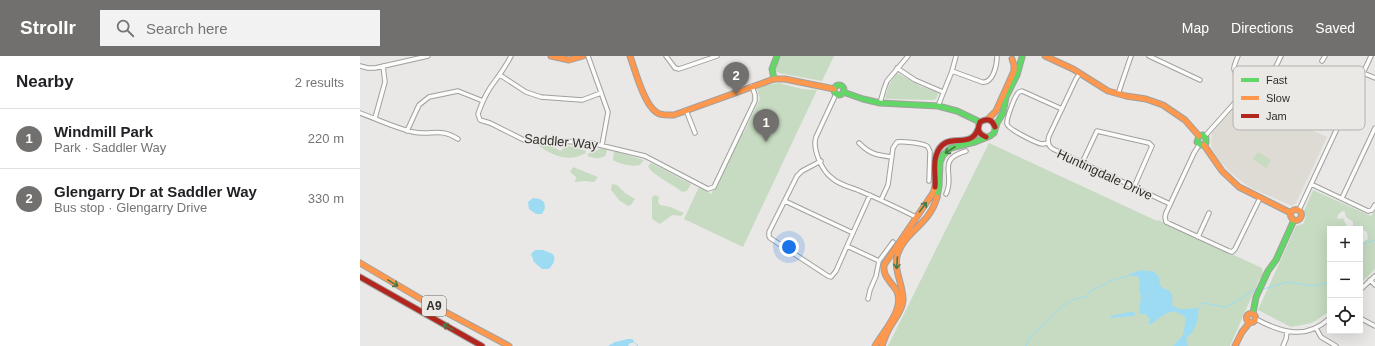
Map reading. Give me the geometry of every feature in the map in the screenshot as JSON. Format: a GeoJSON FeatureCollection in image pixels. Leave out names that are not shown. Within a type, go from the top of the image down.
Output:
{"type":"FeatureCollection","features":[{"type":"Feature","properties":{"kind":"main road"},"geometry":{"type":"LineString","coordinates":[[551,56],[568,60],[583,56]]}},
{"type":"Feature","properties":{"kind":"main road"},"geometry":{"type":"LineString","coordinates":[[630,56],[647,102],[652,109],[660,114],[668,116],[774,79],[785,79],[834,89]]}},
{"type":"Feature","properties":{"kind":"main road"},"geometry":{"type":"LineString","coordinates":[[774,79],[772,69],[777,56]]}},
{"type":"Feature","properties":{"kind":"main road"},"geometry":{"type":"LineString","coordinates":[[1011,57],[1018,59],[1022,56]]}},
{"type":"Feature","properties":{"kind":"main road"},"geometry":{"type":"LineString","coordinates":[[875,346],[892,318],[899,299],[897,291],[885,277],[883,270],[884,265],[906,237],[925,221],[935,204],[938,196],[940,181],[940,162],[943,155],[952,148],[992,135],[1003,113],[1005,101],[1017,75],[1022,56]]}},
{"type":"Feature","properties":{"kind":"main road"},"geometry":{"type":"LineString","coordinates":[[1045,56],[1080,73],[1110,92],[1146,99],[1167,107],[1185,120],[1207,140],[1202,145]]}},
{"type":"Feature","properties":{"kind":"main road"},"geometry":{"type":"LineString","coordinates":[[834,89],[836,94],[840,95],[843,92],[880,103],[938,106],[957,111],[980,122],[988,119],[996,112],[1013,74],[1014,68],[1011,57]]}},
{"type":"Feature","properties":{"kind":"main road"},"geometry":{"type":"LineString","coordinates":[[834,89],[837,85],[840,85],[843,87],[843,92]]}},
{"type":"Feature","properties":{"kind":"main road"},"geometry":{"type":"LineString","coordinates":[[988,119],[993,121],[996,127]]}},
{"type":"Feature","properties":{"kind":"main road"},"geometry":{"type":"LineString","coordinates":[[882,346],[902,306],[902,291],[896,265],[899,252],[916,218],[934,193],[935,158],[938,150],[942,145],[948,142],[972,139],[976,135],[980,122]]}},
{"type":"Feature","properties":{"kind":"main road"},"geometry":{"type":"LineString","coordinates":[[978,129],[979,134],[986,137]]}},
{"type":"Feature","properties":{"kind":"main road"},"geometry":{"type":"LineString","coordinates":[[1202,136],[1197,141],[1228,177],[1240,187],[1291,213],[1294,220]]}},
{"type":"Feature","properties":{"kind":"main road"},"geometry":{"type":"LineString","coordinates":[[1291,213],[1294,210],[1299,210],[1301,213],[1299,220],[1294,220]]}},
{"type":"Feature","properties":{"kind":"main road"},"geometry":{"type":"LineString","coordinates":[[1235,346],[1242,332],[1250,322],[1253,322],[1256,319],[1256,316],[1253,313],[1256,297],[1268,271],[1278,257],[1294,220]]}},
{"type":"Feature","properties":{"kind":"main road","name":"A9"},"geometry":{"type":"LineString","coordinates":[[360,263],[432,305],[509,346]]}},
{"type":"Feature","properties":{"kind":"main road","name":"A9"},"geometry":{"type":"LineString","coordinates":[[360,277],[415,310],[482,346]]}},
{"type":"Feature","properties":{"kind":"main road"},"geometry":{"type":"LineString","coordinates":[[1250,322],[1247,319],[1247,315],[1253,313]]}},
{"type":"Feature","properties":{"kind":"street"},"geometry":{"type":"LineString","coordinates":[[360,66],[371,68],[428,56]]}},
{"type":"Feature","properties":{"kind":"street"},"geometry":{"type":"LineString","coordinates":[[407,130],[419,105],[429,97],[458,91],[483,101],[506,67],[511,56]]}},
{"type":"Feature","properties":{"kind":"street"},"geometry":{"type":"LineString","coordinates":[[588,56],[608,112],[602,145]]}},
{"type":"Feature","properties":{"kind":"street"},"geometry":{"type":"LineString","coordinates":[[666,56],[675,68],[679,69],[718,56]]}},
{"type":"Feature","properties":{"kind":"street"},"geometry":{"type":"LineString","coordinates":[[880,103],[886,83],[908,56]]}},
{"type":"Feature","properties":{"kind":"street"},"geometry":{"type":"LineString","coordinates":[[938,106],[952,71],[956,56]]}},
{"type":"Feature","properties":{"kind":"street"},"geometry":{"type":"LineString","coordinates":[[952,71],[982,82],[986,82],[990,80],[996,68],[997,56]]}},
{"type":"Feature","properties":{"kind":"street"},"geometry":{"type":"LineString","coordinates":[[1118,94],[1132,56]]}},
{"type":"Feature","properties":{"kind":"street"},"geometry":{"type":"LineString","coordinates":[[1149,56],[1200,80]]}},
{"type":"Feature","properties":{"kind":"street"},"geometry":{"type":"LineString","coordinates":[[1234,66],[1238,56]]}},
{"type":"Feature","properties":{"kind":"street"},"geometry":{"type":"LineString","coordinates":[[1277,66],[1281,56]]}},
{"type":"Feature","properties":{"kind":"street"},"geometry":{"type":"LineString","coordinates":[[1322,61],[1325,56]]}},
{"type":"Feature","properties":{"kind":"street"},"geometry":{"type":"LineString","coordinates":[[1365,68],[1370,56]]}},
{"type":"Feature","properties":{"kind":"street"},"geometry":{"type":"LineString","coordinates":[[375,118],[385,82],[383,66]]}},
{"type":"Feature","properties":{"kind":"street"},"geometry":{"type":"LineString","coordinates":[[897,68],[915,80],[944,92]]}},
{"type":"Feature","properties":{"kind":"street","name":"Huntingdale Drive"},"geometry":{"type":"LineString","coordinates":[[1080,73],[1048,138],[1048,143],[1053,149],[1170,204]]}},
{"type":"Feature","properties":{"kind":"street"},"geometry":{"type":"LineString","coordinates":[[1365,74],[1375,78]]}},
{"type":"Feature","properties":{"kind":"street"},"geometry":{"type":"LineString","coordinates":[[500,75],[526,92],[541,97],[582,100],[601,93]]}},
{"type":"Feature","properties":{"kind":"street","name":"Saddler Way"},"geometry":{"type":"LineString","coordinates":[[483,101],[478,115],[480,120],[485,121],[523,140],[544,140],[602,145],[647,157],[708,188],[711,188],[714,185],[754,101],[756,95],[752,86]]}},
{"type":"Feature","properties":{"kind":"street"},"geometry":{"type":"LineString","coordinates":[[1048,143],[1040,143],[1012,130],[1008,126],[1007,121],[1015,96],[1018,92],[1022,91],[1062,109]]}},
{"type":"Feature","properties":{"kind":"street"},"geometry":{"type":"LineString","coordinates":[[836,94],[815,140],[815,150],[828,175],[834,180],[901,209],[916,218]]}},
{"type":"Feature","properties":{"kind":"street"},"geometry":{"type":"LineString","coordinates":[[1202,136],[1233,104]]}},
{"type":"Feature","properties":{"kind":"street"},"geometry":{"type":"LineString","coordinates":[[686,110],[695,133]]}},
{"type":"Feature","properties":{"kind":"street"},"geometry":{"type":"LineString","coordinates":[[360,113],[418,133],[444,133],[458,139]]}},
{"type":"Feature","properties":{"kind":"street"},"geometry":{"type":"LineString","coordinates":[[1342,198],[1375,128]]}},
{"type":"Feature","properties":{"kind":"street"},"geometry":{"type":"LineString","coordinates":[[1299,210],[1336,130]]}},
{"type":"Feature","properties":{"kind":"street"},"geometry":{"type":"LineString","coordinates":[[1082,163],[1097,131],[1149,143],[1152,146],[1134,187]]}},
{"type":"Feature","properties":{"kind":"street"},"geometry":{"type":"LineString","coordinates":[[881,200],[888,186],[894,146],[898,142],[926,146],[930,151],[929,181]]}},
{"type":"Feature","properties":{"kind":"street"},"geometry":{"type":"LineString","coordinates":[[859,143],[866,150],[872,153],[892,157]]}},
{"type":"Feature","properties":{"kind":"street"},"geometry":{"type":"LineString","coordinates":[[1202,145],[1194,153],[1165,214],[1166,222],[1229,251],[1233,251],[1260,198]]}},
{"type":"Feature","properties":{"kind":"street"},"geometry":{"type":"LineString","coordinates":[[946,194],[950,177],[948,163],[954,155],[966,151]]}},
{"type":"Feature","properties":{"kind":"street"},"geometry":{"type":"LineString","coordinates":[[821,162],[799,173],[769,232],[770,238],[830,277],[834,274],[870,195]]}},
{"type":"Feature","properties":{"kind":"street"},"geometry":{"type":"LineString","coordinates":[[940,181],[949,182]]}},
{"type":"Feature","properties":{"kind":"street"},"geometry":{"type":"LineString","coordinates":[[1311,184],[1369,211],[1372,210],[1375,205]]}},
{"type":"Feature","properties":{"kind":"street"},"geometry":{"type":"LineString","coordinates":[[785,201],[853,233]]}},
{"type":"Feature","properties":{"kind":"street"},"geometry":{"type":"LineString","coordinates":[[1198,237],[1209,213]]}},
{"type":"Feature","properties":{"kind":"street"},"geometry":{"type":"LineString","coordinates":[[868,299],[876,277],[879,261],[893,242]]}},
{"type":"Feature","properties":{"kind":"street"},"geometry":{"type":"LineString","coordinates":[[847,246],[879,261]]}},
{"type":"Feature","properties":{"kind":"street"},"geometry":{"type":"LineString","coordinates":[[1363,287],[1375,276]]}},
{"type":"Feature","properties":{"kind":"street"},"geometry":{"type":"LineString","coordinates":[[1370,280],[1375,285]]}},
{"type":"Feature","properties":{"kind":"street"},"geometry":{"type":"LineString","coordinates":[[1256,319],[1276,329],[1287,332],[1302,332],[1316,328],[1327,320]]}},
{"type":"Feature","properties":{"kind":"street"},"geometry":{"type":"LineString","coordinates":[[1363,320],[1375,326]]}},
{"type":"Feature","properties":{"kind":"street"},"geometry":{"type":"LineString","coordinates":[[1316,328],[1321,337],[1336,346]]}},
{"type":"Feature","properties":{"kind":"street"},"geometry":{"type":"LineString","coordinates":[[1283,346],[1287,332]]}},
{"type":"Feature","properties":{"kind":"shaded area"},"geometry":{"type":"Polygon","coordinates":[[[1233,109],[1233,130],[1312,130],[1327,137],[1296,203],[1292,206],[1249,187],[1231,173],[1219,160],[1212,149],[1212,133],[1233,109]]]}},
{"type":"Feature","properties":{"kind":"green space"},"geometry":{"type":"Polygon","coordinates":[[[781,56],[834,56],[822,81],[779,73],[776,71],[776,67],[781,56]]]}},
{"type":"Feature","properties":{"kind":"green space"},"geometry":{"type":"Polygon","coordinates":[[[896,74],[899,74],[920,86],[937,92],[938,94],[936,99],[886,99],[885,97],[889,85],[896,74]]]}},
{"type":"Feature","properties":{"kind":"green space"},"geometry":{"type":"Polygon","coordinates":[[[779,83],[802,89],[817,90],[743,247],[684,219],[699,187],[711,194],[715,186],[717,187],[742,133],[743,134],[760,99],[757,89],[767,85],[779,83]]]}},
{"type":"Feature","properties":{"kind":"green space"},"geometry":{"type":"Polygon","coordinates":[[[544,143],[561,151],[565,146],[575,147],[586,151],[585,154],[572,158],[559,156],[538,145],[544,143]]]}},
{"type":"Feature","properties":{"kind":"green space"},"geometry":{"type":"Polygon","coordinates":[[[989,143],[1262,268],[1264,275],[1259,280],[1230,346],[888,346],[989,143]]]}},
{"type":"Feature","properties":{"kind":"green space"},"geometry":{"type":"Polygon","coordinates":[[[602,148],[607,150],[604,157],[597,158],[587,156],[589,153],[602,148]]]}},
{"type":"Feature","properties":{"kind":"green space"},"geometry":{"type":"Polygon","coordinates":[[[614,151],[644,160],[640,165],[633,166],[623,164],[613,160],[614,151]]]}},
{"type":"Feature","properties":{"kind":"green space"},"geometry":{"type":"Polygon","coordinates":[[[1258,152],[1271,160],[1266,168],[1253,159],[1258,152]]]}},
{"type":"Feature","properties":{"kind":"green space"},"geometry":{"type":"Polygon","coordinates":[[[651,163],[691,184],[687,191],[682,192],[654,173],[648,166],[651,163]]]}},
{"type":"Feature","properties":{"kind":"green space"},"geometry":{"type":"Polygon","coordinates":[[[573,167],[598,177],[594,182],[575,182],[576,177],[570,172],[573,167]]]}},
{"type":"Feature","properties":{"kind":"green space"},"geometry":{"type":"Polygon","coordinates":[[[612,184],[617,185],[625,193],[635,199],[631,205],[628,206],[620,201],[611,190],[612,184]]]}},
{"type":"Feature","properties":{"kind":"green space"},"geometry":{"type":"Polygon","coordinates":[[[1313,190],[1371,216],[1375,211],[1375,269],[1363,281],[1363,242],[1368,239],[1367,232],[1363,230],[1363,226],[1353,226],[1353,222],[1346,217],[1345,212],[1342,211],[1337,218],[1343,218],[1347,226],[1327,226],[1327,313],[1312,323],[1291,327],[1258,310],[1296,226],[1303,224],[1306,217],[1304,211],[1313,190]]]}},
{"type":"Feature","properties":{"kind":"green space"},"geometry":{"type":"Polygon","coordinates":[[[655,195],[659,197],[658,202],[660,205],[670,207],[684,213],[681,216],[672,215],[660,224],[652,219],[652,197],[655,195]]]}},
{"type":"Feature","properties":{"kind":"water"},"geometry":{"type":"Polygon","coordinates":[[[533,198],[540,199],[544,202],[545,208],[542,214],[536,214],[529,209],[528,202],[533,198]]]}},
{"type":"Feature","properties":{"kind":"water"},"geometry":{"type":"Polygon","coordinates":[[[535,250],[543,250],[553,254],[554,262],[549,269],[542,269],[534,262],[531,254],[535,250]]]}},
{"type":"Feature","properties":{"kind":"water"},"geometry":{"type":"Polygon","coordinates":[[[1141,270],[1153,271],[1159,277],[1160,285],[1172,294],[1172,305],[1175,307],[1184,309],[1198,308],[1196,325],[1192,333],[1186,338],[1188,346],[1173,346],[1183,335],[1186,318],[1175,312],[1171,312],[1167,313],[1150,325],[1148,323],[1150,320],[1147,315],[1139,313],[1141,297],[1139,288],[1140,280],[1137,276],[1131,276],[1130,274],[1141,270]]]}},
{"type":"Feature","properties":{"kind":"water"},"geometry":{"type":"Polygon","coordinates":[[[1134,312],[1134,316],[1110,318],[1111,316],[1134,312]]]}},
{"type":"Feature","properties":{"kind":"water"},"geometry":{"type":"Polygon","coordinates":[[[632,339],[634,341],[628,346],[608,346],[615,342],[632,339]]]}},
{"type":"Feature","properties":{"kind":"waterway"},"geometry":{"type":"LineString","coordinates":[[1363,244],[1375,240]]}},
{"type":"Feature","properties":{"kind":"waterway"},"geometry":{"type":"LineString","coordinates":[[1026,346],[1030,337],[1063,306],[1075,299],[1086,297],[1090,291],[1113,280],[1131,275]]}},
{"type":"Feature","properties":{"kind":"waterway"},"geometry":{"type":"LineString","coordinates":[[1263,289],[1288,282],[1313,286],[1327,283]]}},
{"type":"Feature","properties":{"kind":"waterway"},"geometry":{"type":"LineString","coordinates":[[1198,308],[1203,303],[1225,307],[1258,288]]}},
{"type":"Feature","properties":{"kind":"waterway"},"geometry":{"type":"LineString","coordinates":[[634,342],[638,346]]}},
{"type":"Feature","properties":{"kind":"traffic: fast"},"geometry":{"type":"LineString","coordinates":[[774,79],[772,69],[777,56]]}},
{"type":"Feature","properties":{"kind":"traffic: fast"},"geometry":{"type":"LineString","coordinates":[[937,197],[940,162],[943,155],[951,148],[975,142],[994,133],[997,123],[1003,113],[1006,97],[1017,75],[1022,57]]}},
{"type":"Feature","properties":{"kind":"traffic: fast"},"geometry":{"type":"LineString","coordinates":[[837,85],[841,85],[844,90],[841,95],[837,95],[834,92],[834,88],[837,85]]}},
{"type":"Feature","properties":{"kind":"traffic: fast"},"geometry":{"type":"LineString","coordinates":[[843,92],[880,103],[938,106],[957,111],[980,122]]}},
{"type":"Feature","properties":{"kind":"traffic: fast"},"geometry":{"type":"LineString","coordinates":[[1199,136],[1203,135],[1206,138],[1206,143],[1204,145]]}},
{"type":"Feature","properties":{"kind":"traffic: fast"},"geometry":{"type":"LineString","coordinates":[[1199,136],[1197,142],[1204,145]]}},
{"type":"Feature","properties":{"kind":"traffic: fast"},"geometry":{"type":"LineString","coordinates":[[1253,313],[1256,297],[1268,271],[1276,260],[1294,220]]}},
{"type":"Feature","properties":{"kind":"traffic: slow"},"geometry":{"type":"LineString","coordinates":[[551,56],[569,60],[583,56]]}},
{"type":"Feature","properties":{"kind":"traffic: slow"},"geometry":{"type":"LineString","coordinates":[[630,56],[640,86],[648,102],[656,112],[662,115],[674,115],[774,79],[785,79],[834,89]]}},
{"type":"Feature","properties":{"kind":"traffic: slow"},"geometry":{"type":"LineString","coordinates":[[1045,56],[1073,69],[1108,91],[1146,99],[1163,105],[1185,120],[1199,136]]}},
{"type":"Feature","properties":{"kind":"traffic: slow"},"geometry":{"type":"LineString","coordinates":[[988,119],[996,111],[1014,71],[1012,59]]}},
{"type":"Feature","properties":{"kind":"traffic: slow"},"geometry":{"type":"LineString","coordinates":[[1204,145],[1222,171],[1239,187],[1291,213]]}},
{"type":"Feature","properties":{"kind":"traffic: slow"},"geometry":{"type":"LineString","coordinates":[[875,346],[894,317],[899,302],[898,294],[885,274],[884,265],[933,193],[935,187]]}},
{"type":"Feature","properties":{"kind":"traffic: slow"},"geometry":{"type":"LineString","coordinates":[[882,346],[888,331],[901,309],[903,301],[902,289],[896,265],[898,253],[906,239],[929,214],[937,197]]}},
{"type":"Feature","properties":{"kind":"traffic: slow"},"geometry":{"type":"LineString","coordinates":[[1294,210],[1298,210],[1300,211],[1301,215],[1300,219],[1294,220],[1291,217],[1291,213],[1294,210]]}},
{"type":"Feature","properties":{"kind":"traffic: slow"},"geometry":{"type":"LineString","coordinates":[[360,263],[421,299],[509,346]]}},
{"type":"Feature","properties":{"kind":"traffic: slow"},"geometry":{"type":"LineString","coordinates":[[1251,313],[1256,318],[1251,323],[1246,318],[1251,313]]}},
{"type":"Feature","properties":{"kind":"traffic: slow"},"geometry":{"type":"LineString","coordinates":[[1235,346],[1242,332],[1250,322]]}},
{"type":"Feature","properties":{"kind":"traffic: jam"},"geometry":{"type":"LineString","coordinates":[[986,137],[979,131],[980,122],[989,120],[995,127]]}},
{"type":"Feature","properties":{"kind":"traffic: jam"},"geometry":{"type":"LineString","coordinates":[[935,187],[935,160],[940,148],[945,143],[951,141],[969,139],[974,136],[978,129]]}},
{"type":"Feature","properties":{"kind":"traffic: jam"},"geometry":{"type":"LineString","coordinates":[[360,277],[482,346]]}},
{"type":"Feature","properties":{"kind":"place","name":"Glengarry Dr at Saddler Way"},"geometry":{"type":"Point","coordinates":[736,95]}},
{"type":"Feature","properties":{"kind":"place","name":"Windmill Park"},"geometry":{"type":"Point","coordinates":[766,142]}}]}
